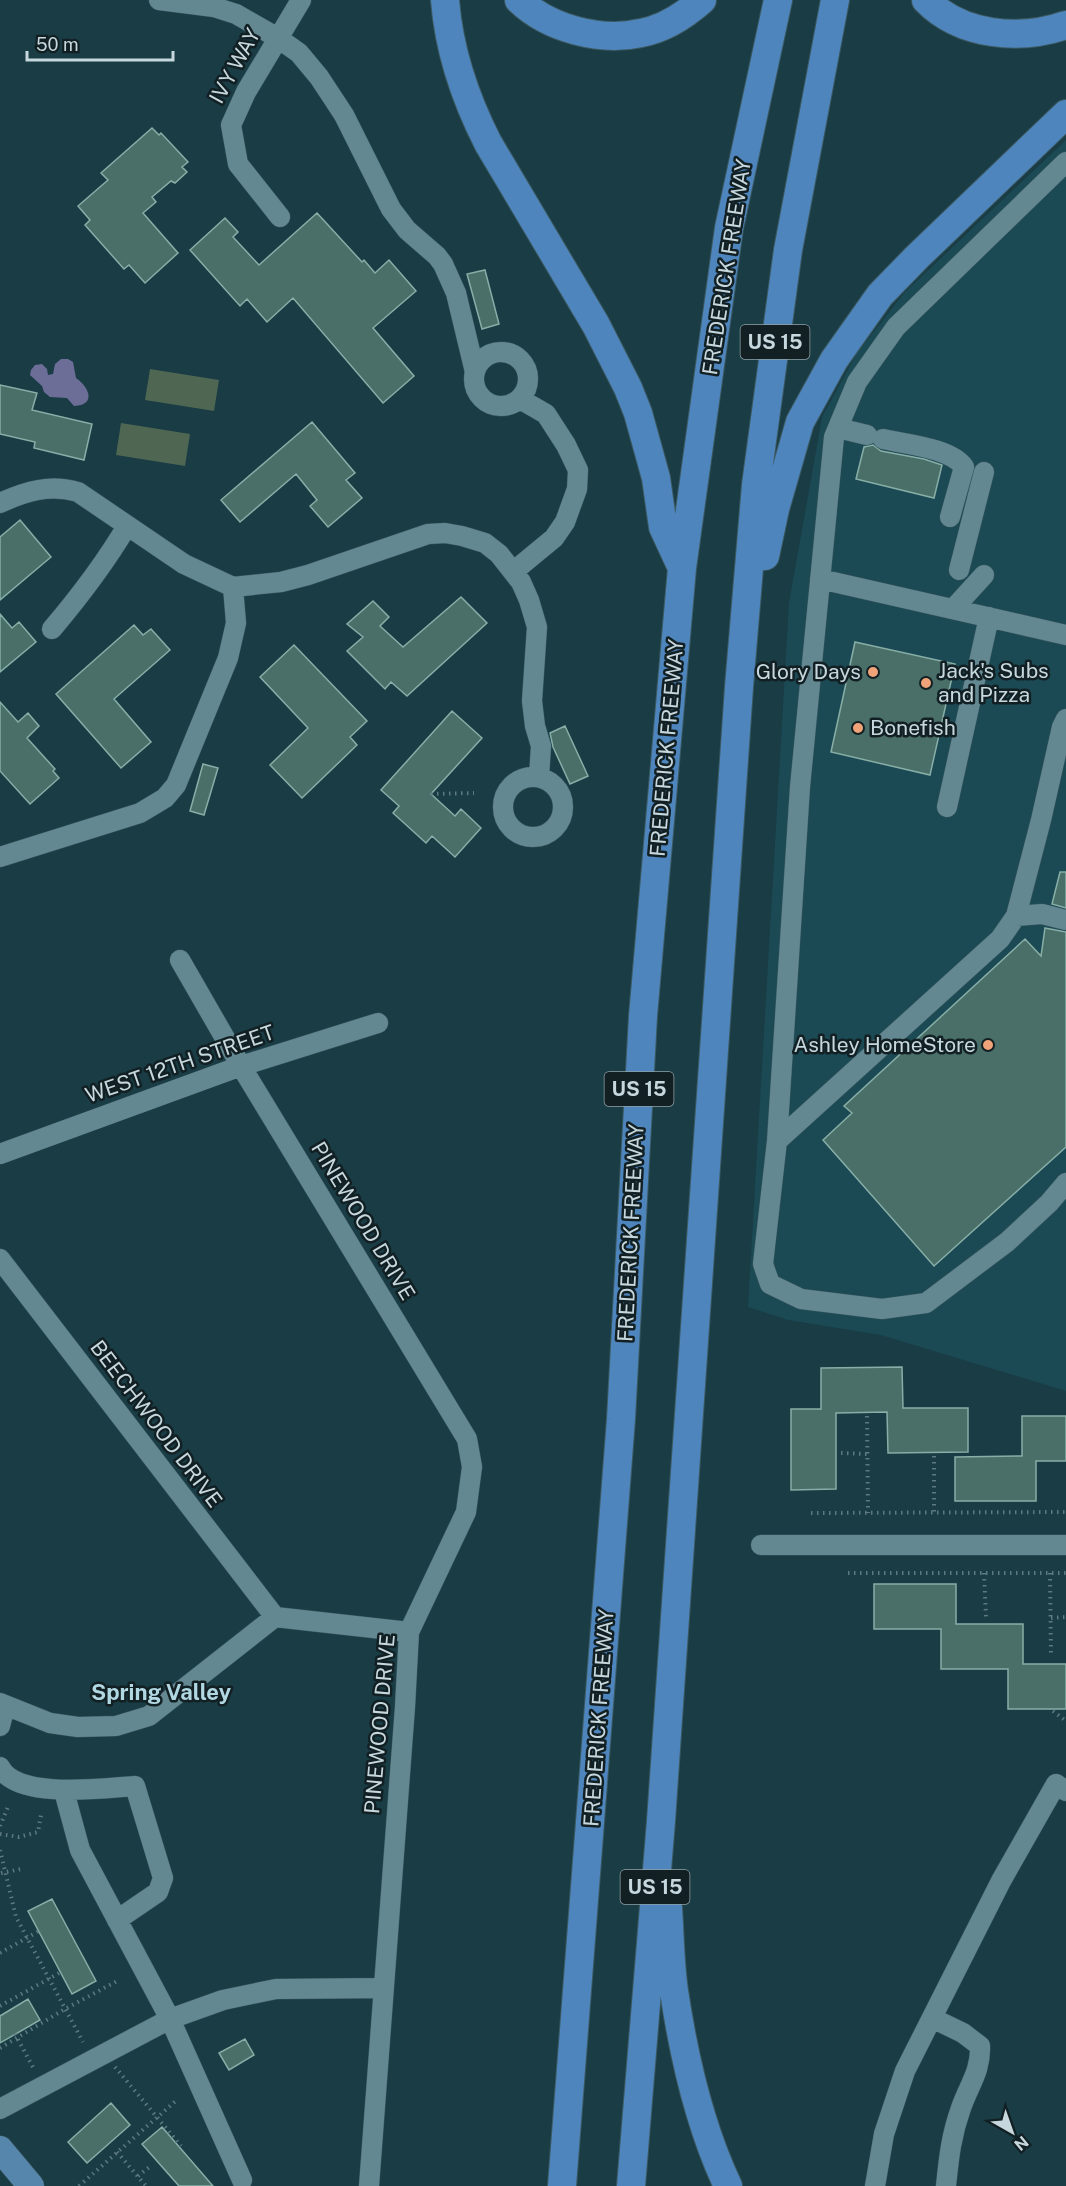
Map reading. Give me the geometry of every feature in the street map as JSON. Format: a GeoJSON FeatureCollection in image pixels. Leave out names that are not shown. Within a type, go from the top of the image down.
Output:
{"type":"FeatureCollection","features":[{"type":"Feature","properties":{"kind":"highway"},"geometry":{"type":"LineString","coordinates":[[445,0],[451,48],[476,121],[596,325],[628,388],[638,413],[656,478],[663,526],[682,568]]}},
{"type":"Feature","properties":{"kind":"highway"},"geometry":{"type":"LineString","coordinates":[[519,0],[537,15],[564,27],[590,33],[615,35],[641,34],[658,28],[702,0]]}},
{"type":"Feature","properties":{"kind":"highway","name":"FREDERICK FREEWAY"},"geometry":{"type":"LineString","coordinates":[[562,2186],[621,1419],[643,1016],[682,568],[729,228],[778,0]]}},
{"type":"Feature","properties":{"kind":"highway","name":"US 15"},"geometry":{"type":"LineString","coordinates":[[631,2186],[661,1821],[739,687],[756,485],[786,261],[835,0]]}},
{"type":"Feature","properties":{"kind":"highway"},"geometry":{"type":"LineString","coordinates":[[926,0],[936,10],[969,26],[986,31],[1016,35],[1035,34],[1066,26]]}},
{"type":"Feature","properties":{"kind":"highway"},"geometry":{"type":"LineString","coordinates":[[739,687],[784,472],[800,422],[834,360],[874,303],[895,280],[1066,114]]}},
{"type":"Feature","properties":{"kind":"highway"},"geometry":{"type":"LineString","coordinates":[[661,1821],[674,1989],[687,2065],[711,2150],[728,2186]]}},
{"type":"Feature","properties":{"kind":"main road"},"geometry":{"type":"LineString","coordinates":[[0,2149],[31,2186]]}},
{"type":"Feature","properties":{"kind":"street"},"geometry":{"type":"LineString","coordinates":[[159,0],[214,7],[236,14],[299,53],[319,77],[344,115],[391,209],[407,230],[443,264],[456,293],[475,372],[476,389],[487,403],[504,406],[520,399],[528,383],[525,365],[511,354],[494,353],[485,357],[475,372]]}},
{"type":"Feature","properties":{"kind":"street","name":"IVY WAY"},"geometry":{"type":"LineString","coordinates":[[280,217],[238,164],[231,125],[246,93],[301,0]]}},
{"type":"Feature","properties":{"kind":"street"},"geometry":{"type":"LineString","coordinates":[[1066,162],[896,327],[857,382],[834,437],[800,787],[777,1141],[763,1264],[770,1284],[801,1299],[882,1309],[926,1303],[1007,1242],[1049,1203],[1066,1183]]}},
{"type":"Feature","properties":{"kind":"street"},"geometry":{"type":"LineString","coordinates":[[514,571],[555,538],[565,522],[577,489],[578,470],[566,445],[546,414],[520,399]]}},
{"type":"Feature","properties":{"kind":"street"},"geometry":{"type":"LineString","coordinates":[[838,428],[950,454],[960,461],[964,466],[950,517]]}},
{"type":"Feature","properties":{"kind":"street"},"geometry":{"type":"LineString","coordinates":[[959,570],[984,472]]}},
{"type":"Feature","properties":{"kind":"street"},"geometry":{"type":"LineString","coordinates":[[0,503],[48,487],[78,492],[184,564],[233,587],[281,582],[308,575],[428,534],[462,536],[485,543],[499,554],[521,582],[537,627],[532,701],[535,726],[541,746],[539,777]]}},
{"type":"Feature","properties":{"kind":"street"},"geometry":{"type":"LineString","coordinates":[[52,629],[85,589],[127,526]]}},
{"type":"Feature","properties":{"kind":"street"},"geometry":{"type":"LineString","coordinates":[[953,609],[984,575]]}},
{"type":"Feature","properties":{"kind":"street"},"geometry":{"type":"LineString","coordinates":[[820,579],[1066,635]]}},
{"type":"Feature","properties":{"kind":"street"},"geometry":{"type":"LineString","coordinates":[[0,856],[140,813],[165,798],[176,785],[228,658],[237,623],[233,587]]}},
{"type":"Feature","properties":{"kind":"street"},"geometry":{"type":"LineString","coordinates":[[946,807],[989,617]]}},
{"type":"Feature","properties":{"kind":"street"},"geometry":{"type":"LineString","coordinates":[[777,1141],[1000,939],[1016,916],[1062,727],[1066,719]]}},
{"type":"Feature","properties":{"kind":"street"},"geometry":{"type":"LineString","coordinates":[[1016,916],[1042,914],[1066,920]]}},
{"type":"Feature","properties":{"kind":"street","name":"PINEWOOD DRIVE"},"geometry":{"type":"LineString","coordinates":[[180,960],[241,1066],[467,1439],[472,1467],[466,1512],[409,1632],[369,2186]]}},
{"type":"Feature","properties":{"kind":"street","name":"WEST 12TH STREET"},"geometry":{"type":"LineString","coordinates":[[0,1154],[241,1066],[378,1023]]}},
{"type":"Feature","properties":{"kind":"street","name":"BEECHWOOD DRIVE"},"geometry":{"type":"LineString","coordinates":[[0,1259],[275,1617]]}},
{"type":"Feature","properties":{"kind":"street"},"geometry":{"type":"LineString","coordinates":[[761,1545],[1066,1545]]}},
{"type":"Feature","properties":{"kind":"street"},"geometry":{"type":"LineString","coordinates":[[0,1726],[3,1704],[50,1723],[78,1727],[116,1726],[149,1716],[275,1617],[409,1632]]}},
{"type":"Feature","properties":{"kind":"street"},"geometry":{"type":"LineString","coordinates":[[0,1767],[3,1773],[34,1787],[64,1791],[135,1786],[163,1878],[158,1892],[117,1920]]}},
{"type":"Feature","properties":{"kind":"street"},"geometry":{"type":"LineString","coordinates":[[875,2186],[884,2134],[905,2071],[1001,1881],[1056,1784],[1066,1791]]}},
{"type":"Feature","properties":{"kind":"street"},"geometry":{"type":"LineString","coordinates":[[64,1791],[80,1850],[170,2019],[242,2180]]}},
{"type":"Feature","properties":{"kind":"street"},"geometry":{"type":"LineString","coordinates":[[0,2109],[170,2019],[223,2000],[276,1989],[384,1988]]}},
{"type":"Feature","properties":{"kind":"street"},"geometry":{"type":"LineString","coordinates":[[932,2018],[963,2033],[980,2046],[981,2062],[962,2107],[950,2145],[946,2186]]}},
{"type":"Feature","properties":{"kind":"path"},"geometry":{"type":"LineString","coordinates":[[431,794],[474,794]]}},
{"type":"Feature","properties":{"kind":"path"},"geometry":{"type":"LineString","coordinates":[[867,1416],[868,1513]]}},
{"type":"Feature","properties":{"kind":"path"},"geometry":{"type":"LineString","coordinates":[[841,1454],[868,1454]]}},
{"type":"Feature","properties":{"kind":"path"},"geometry":{"type":"LineString","coordinates":[[934,1456],[934,1513]]}},
{"type":"Feature","properties":{"kind":"path"},"geometry":{"type":"LineString","coordinates":[[811,1513],[1066,1512]]}},
{"type":"Feature","properties":{"kind":"path"},"geometry":{"type":"LineString","coordinates":[[984,1573],[986,1617]]}},
{"type":"Feature","properties":{"kind":"path"},"geometry":{"type":"LineString","coordinates":[[1050,1573],[1052,1657]]}},
{"type":"Feature","properties":{"kind":"path"},"geometry":{"type":"LineString","coordinates":[[848,1574],[1066,1573]]}},
{"type":"Feature","properties":{"kind":"path"},"geometry":{"type":"LineString","coordinates":[[1051,1618],[1066,1617]]}},
{"type":"Feature","properties":{"kind":"path"},"geometry":{"type":"LineString","coordinates":[[1053,1711],[1066,1721]]}},
{"type":"Feature","properties":{"kind":"path"},"geometry":{"type":"LineString","coordinates":[[0,1826],[8,1807]]}},
{"type":"Feature","properties":{"kind":"path"},"geometry":{"type":"LineString","coordinates":[[0,1834],[19,1837],[38,1832],[41,1815]]}},
{"type":"Feature","properties":{"kind":"path"},"geometry":{"type":"LineString","coordinates":[[0,1850],[3,1872],[16,1917],[83,2042]]}},
{"type":"Feature","properties":{"kind":"path"},"geometry":{"type":"LineString","coordinates":[[3,1872],[21,1869]]}},
{"type":"Feature","properties":{"kind":"path"},"geometry":{"type":"LineString","coordinates":[[0,1952],[39,1931]]}},
{"type":"Feature","properties":{"kind":"path"},"geometry":{"type":"LineString","coordinates":[[0,2006],[61,1972]]}},
{"type":"Feature","properties":{"kind":"path"},"geometry":{"type":"LineString","coordinates":[[0,2048],[16,2036],[119,1980]]}},
{"type":"Feature","properties":{"kind":"path"},"geometry":{"type":"LineString","coordinates":[[16,2036],[34,2069]]}},
{"type":"Feature","properties":{"kind":"path"},"geometry":{"type":"LineString","coordinates":[[114,2067],[181,2146]]}},
{"type":"Feature","properties":{"kind":"path"},"geometry":{"type":"LineString","coordinates":[[79,2186],[178,2099]]}},
{"type":"Feature","properties":{"kind":"path"},"geometry":{"type":"LineString","coordinates":[[117,2152],[146,2186]]}},
{"type":"Feature","properties":{"kind":"path"},"geometry":{"type":"LineString","coordinates":[[138,2176],[152,2165]]}},
{"type":"Feature","properties":{"kind":"shaded area"},"geometry":{"type":"Polygon","coordinates":[[[1066,140],[1066,1391],[881,1335],[788,1320],[748,1307],[789,603],[822,417],[857,353],[905,292],[1066,140]]]}},
{"type":"Feature","properties":{"kind":"shaded area"},"geometry":{"type":"Polygon","coordinates":[[[61,359],[73,362],[76,378],[87,391],[88,399],[81,405],[74,406],[67,398],[50,397],[30,375],[35,365],[42,364],[47,369],[48,375],[53,374],[55,364],[61,359]]]}},
{"type":"Feature","properties":{"kind":"green space"},"geometry":{"type":"Polygon","coordinates":[[[150,369],[219,380],[214,411],[145,400],[150,369]]]}},
{"type":"Feature","properties":{"kind":"green space"},"geometry":{"type":"Polygon","coordinates":[[[121,423],[190,434],[185,466],[116,455],[121,423]]]}},
{"type":"Feature","properties":{"kind":"building"},"geometry":{"type":"Polygon","coordinates":[[[152,128],[159,135],[161,133],[188,162],[182,167],[187,172],[175,183],[171,181],[152,197],[156,202],[143,213],[178,253],[145,283],[129,265],[124,269],[85,225],[90,220],[78,206],[108,180],[101,173],[152,128]]]}},
{"type":"Feature","properties":{"kind":"building"},"geometry":{"type":"Polygon","coordinates":[[[317,213],[375,273],[389,260],[416,291],[373,328],[414,376],[383,403],[293,298],[267,322],[247,299],[240,306],[190,250],[225,218],[238,232],[233,237],[259,265],[317,213]]]}},
{"type":"Feature","properties":{"kind":"building"},"geometry":{"type":"Polygon","coordinates":[[[485,270],[499,324],[482,329],[467,274],[485,270]]]}},
{"type":"Feature","properties":{"kind":"building"},"geometry":{"type":"Polygon","coordinates":[[[0,385],[37,393],[32,410],[92,424],[84,460],[34,448],[35,442],[0,434],[0,385]]]}},
{"type":"Feature","properties":{"kind":"building"},"geometry":{"type":"Polygon","coordinates":[[[312,422],[355,473],[346,480],[362,498],[328,527],[310,506],[317,500],[296,474],[240,522],[221,500],[312,422]]]}},
{"type":"Feature","properties":{"kind":"building"},"geometry":{"type":"Polygon","coordinates":[[[873,445],[881,451],[924,459],[942,465],[934,498],[856,479],[864,447],[873,445]]]}},
{"type":"Feature","properties":{"kind":"building"},"geometry":{"type":"Polygon","coordinates":[[[20,520],[51,557],[0,600],[0,537],[20,520]]]}},
{"type":"Feature","properties":{"kind":"building"},"geometry":{"type":"Polygon","coordinates":[[[461,597],[487,623],[407,696],[391,682],[385,689],[347,651],[363,637],[347,624],[373,601],[389,617],[380,626],[403,647],[461,597]]]}},
{"type":"Feature","properties":{"kind":"building"},"geometry":{"type":"Polygon","coordinates":[[[0,614],[12,628],[19,622],[36,642],[0,672],[0,614]]]}},
{"type":"Feature","properties":{"kind":"building"},"geometry":{"type":"Polygon","coordinates":[[[134,625],[143,635],[151,629],[170,650],[114,699],[151,742],[121,768],[56,694],[134,625]]]}},
{"type":"Feature","properties":{"kind":"building"},"geometry":{"type":"Polygon","coordinates":[[[855,642],[955,664],[930,775],[831,752],[855,642]]]}},
{"type":"Feature","properties":{"kind":"building"},"geometry":{"type":"Polygon","coordinates":[[[294,645],[367,721],[350,737],[357,745],[302,798],[270,765],[308,728],[260,677],[294,645]]]}},
{"type":"Feature","properties":{"kind":"building"},"geometry":{"type":"Polygon","coordinates":[[[0,702],[18,722],[28,713],[39,726],[27,738],[55,769],[53,771],[59,778],[30,804],[0,771],[0,702]]]}},
{"type":"Feature","properties":{"kind":"building"},"geometry":{"type":"Polygon","coordinates":[[[452,711],[482,738],[431,794],[455,816],[461,809],[481,828],[455,857],[432,836],[426,843],[393,813],[399,806],[381,790],[452,711]]]}},
{"type":"Feature","properties":{"kind":"building"},"geometry":{"type":"Polygon","coordinates":[[[565,726],[588,776],[570,784],[553,747],[550,733],[565,726]]]}},
{"type":"Feature","properties":{"kind":"building"},"geometry":{"type":"Polygon","coordinates":[[[203,764],[218,768],[204,815],[190,811],[203,764]]]}},
{"type":"Feature","properties":{"kind":"building"},"geometry":{"type":"Polygon","coordinates":[[[1060,872],[1066,872],[1066,908],[1052,904],[1060,872]]]}},
{"type":"Feature","properties":{"kind":"building","name":"Ashley HomeStore"},"geometry":{"type":"Polygon","coordinates":[[[1045,928],[1066,932],[1066,1147],[934,1266],[823,1140],[852,1113],[844,1106],[1025,939],[1041,956],[1045,928]]]}},
{"type":"Feature","properties":{"kind":"building"},"geometry":{"type":"Polygon","coordinates":[[[902,1367],[903,1408],[968,1408],[968,1452],[888,1453],[887,1412],[836,1413],[836,1489],[791,1490],[791,1409],[821,1409],[821,1368],[902,1367]]]}},
{"type":"Feature","properties":{"kind":"building"},"geometry":{"type":"Polygon","coordinates":[[[1022,1416],[1066,1416],[1066,1461],[1036,1461],[1036,1501],[955,1501],[955,1457],[1022,1456],[1022,1416]]]}},
{"type":"Feature","properties":{"kind":"building"},"geometry":{"type":"Polygon","coordinates":[[[874,1584],[956,1584],[956,1624],[1023,1624],[1023,1664],[1066,1664],[1066,1709],[1008,1709],[1008,1669],[941,1669],[941,1629],[874,1629],[874,1584]]]}},
{"type":"Feature","properties":{"kind":"building"},"geometry":{"type":"Polygon","coordinates":[[[52,1899],[96,1981],[72,1994],[28,1911],[52,1899]]]}},
{"type":"Feature","properties":{"kind":"building"},"geometry":{"type":"Polygon","coordinates":[[[28,1999],[40,2020],[0,2043],[0,2016],[28,1999]]]}},
{"type":"Feature","properties":{"kind":"building"},"geometry":{"type":"Polygon","coordinates":[[[245,2039],[254,2055],[229,2070],[219,2053],[245,2039]]]}},
{"type":"Feature","properties":{"kind":"building"},"geometry":{"type":"Polygon","coordinates":[[[111,2103],[130,2125],[87,2163],[68,2142],[111,2103]]]}},
{"type":"Feature","properties":{"kind":"building"},"geometry":{"type":"Polygon","coordinates":[[[162,2127],[213,2186],[179,2186],[142,2144],[162,2127]]]}},
{"type":"Feature","properties":{"kind":"place","name":"Glory Days"},"geometry":{"type":"Point","coordinates":[873,672]}},
{"type":"Feature","properties":{"kind":"place","name":"Jack's Subs and Pizza"},"geometry":{"type":"Point","coordinates":[926,683]}},
{"type":"Feature","properties":{"kind":"place","name":"Bonefish"},"geometry":{"type":"Point","coordinates":[858,728]}},
{"type":"Feature","properties":{"kind":"place","name":"Ashley HomeStore"},"geometry":{"type":"Point","coordinates":[988,1045]}},
{"type":"Feature","properties":{"kind":"district","name":"Spring Valley"},"geometry":{"type":"Point","coordinates":[161,1692]}}]}
